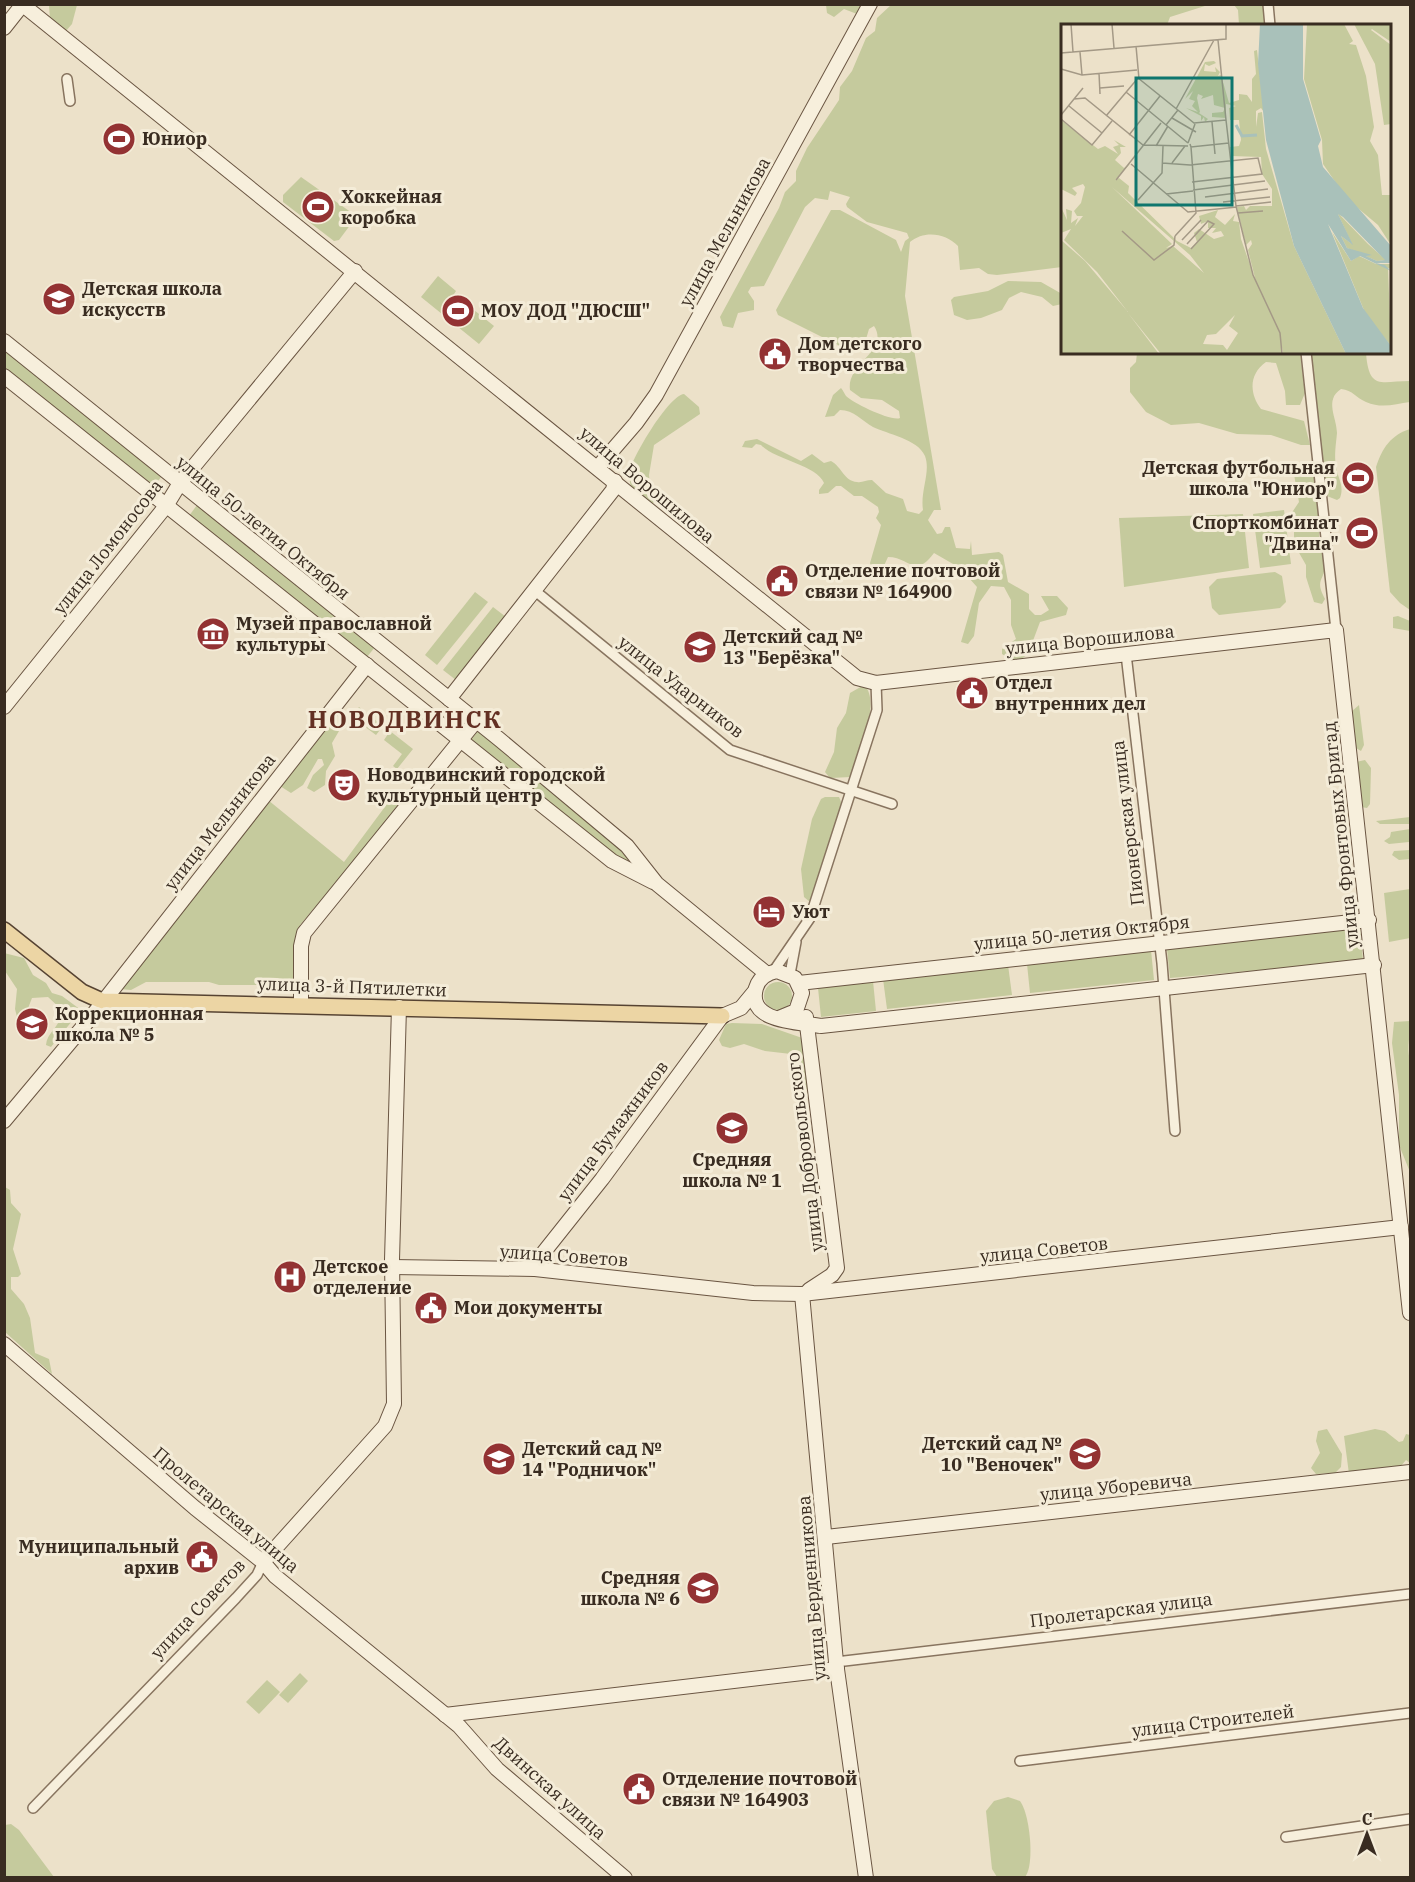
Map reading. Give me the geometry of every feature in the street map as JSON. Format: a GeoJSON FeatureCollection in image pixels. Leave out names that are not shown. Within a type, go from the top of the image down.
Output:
{"type":"FeatureCollection","features":[{"type":"Feature","properties":{"kind":"main road","name":"улица 3-й Пятилетки"},"geometry":{"type":"LineString","coordinates":[[4,930],[82,992],[102,1001],[399,1006],[722,1016]]}},
{"type":"Feature","properties":{"kind":"street","name":"улица Мельникова"},"geometry":{"type":"LineString","coordinates":[[598,467],[636,423],[656,395],[870,4]]}},
{"type":"Feature","properties":{"kind":"street"},"geometry":{"type":"LineString","coordinates":[[1268,4],[1270,24]]}},
{"type":"Feature","properties":{"kind":"street","name":"улица Ворошилова"},"geometry":{"type":"LineString","coordinates":[[23,5],[36,11],[849,674],[876,683],[1335,630]]}},
{"type":"Feature","properties":{"kind":"street"},"geometry":{"type":"LineString","coordinates":[[4,28],[23,5]]}},
{"type":"Feature","properties":{"kind":"street"},"geometry":{"type":"LineString","coordinates":[[67,79],[70,101]]}},
{"type":"Feature","properties":{"kind":"street","name":"улица Ломоносова"},"geometry":{"type":"LineString","coordinates":[[4,706],[166,506],[180,483],[355,271]]}},
{"type":"Feature","properties":{"kind":"street","name":"улица 50-летия Октября"},"geometry":{"type":"LineString","coordinates":[[4,342],[449,699],[627,846],[657,884],[742,954],[764,980]]}},
{"type":"Feature","properties":{"kind":"street","name":"улица Фронтовых Бригад"},"geometry":{"type":"LineString","coordinates":[[1306,354],[1335,630],[1374,965],[1384,1097],[1406,1226],[1410,1313]]}},
{"type":"Feature","properties":{"kind":"street"},"geometry":{"type":"LineString","coordinates":[[4,376],[612,861],[657,884]]}},
{"type":"Feature","properties":{"kind":"street"},"geometry":{"type":"LineString","coordinates":[[449,699],[613,490],[615,481]]}},
{"type":"Feature","properties":{"kind":"street","name":"улица Ударников"},"geometry":{"type":"LineString","coordinates":[[534,590],[730,750],[892,804]]}},
{"type":"Feature","properties":{"kind":"street","name":"Пионерская улица"},"geometry":{"type":"LineString","coordinates":[[1126,654],[1164,988],[1175,1131]]}},
{"type":"Feature","properties":{"kind":"street","name":"улица Мельникова"},"geometry":{"type":"LineString","coordinates":[[4,1121],[102,1001],[367,665]]}},
{"type":"Feature","properties":{"kind":"street"},"geometry":{"type":"LineString","coordinates":[[722,1016],[741,1008],[810,918],[853,791],[877,710],[876,683]]}},
{"type":"Feature","properties":{"kind":"street"},"geometry":{"type":"LineString","coordinates":[[301,1004],[301,946],[304,933],[476,721]]}},
{"type":"Feature","properties":{"kind":"street","name":"улица 50-летия Октября"},"geometry":{"type":"LineString","coordinates":[[794,978],[1159,943],[1369,920]]}},
{"type":"Feature","properties":{"kind":"street"},"geometry":{"type":"LineString","coordinates":[[779,1018],[796,1011],[802,997],[794,978],[797,937]]}},
{"type":"Feature","properties":{"kind":"street"},"geometry":{"type":"LineString","coordinates":[[722,1016],[765,1014],[821,1026],[1374,965]]}},
{"type":"Feature","properties":{"kind":"street"},"geometry":{"type":"LineString","coordinates":[[764,980],[794,978]]}},
{"type":"Feature","properties":{"kind":"street"},"geometry":{"type":"LineString","coordinates":[[764,980],[757,1005],[765,1014]]}},
{"type":"Feature","properties":{"kind":"street","name":"улица Добровольского"},"geometry":{"type":"LineString","coordinates":[[802,997],[837,1268],[819,1286],[802,1294]]}},
{"type":"Feature","properties":{"kind":"street"},"geometry":{"type":"LineString","coordinates":[[392,1268],[399,1006]]}},
{"type":"Feature","properties":{"kind":"street","name":"улица Бумажников"},"geometry":{"type":"LineString","coordinates":[[536,1269],[536,1262],[602,1179],[722,1016]]}},
{"type":"Feature","properties":{"kind":"street","name":"улица Советов"},"geometry":{"type":"LineString","coordinates":[[33,1808],[243,1591],[257,1575],[262,1562],[385,1426],[394,1404],[392,1268],[536,1269],[753,1293],[802,1294],[1406,1226]]}},
{"type":"Feature","properties":{"kind":"street"},"geometry":{"type":"LineString","coordinates":[[837,1268],[846,1288]]}},
{"type":"Feature","properties":{"kind":"street","name":"улица Берденникова"},"geometry":{"type":"LineString","coordinates":[[802,1294],[836,1666],[866,1878]]}},
{"type":"Feature","properties":{"kind":"street","name":"Пролетарская улица"},"geometry":{"type":"LineString","coordinates":[[4,1344],[195,1508],[262,1562],[275,1576],[426,1700]]}},
{"type":"Feature","properties":{"kind":"street","name":"улица Уборевича"},"geometry":{"type":"LineString","coordinates":[[826,1537],[1410,1472]]}},
{"type":"Feature","properties":{"kind":"street","name":"Пролетарская улица"},"geometry":{"type":"LineString","coordinates":[[445,1715],[473,1710],[598,1698],[1410,1594]]}},
{"type":"Feature","properties":{"kind":"street","name":"Двинская улица"},"geometry":{"type":"LineString","coordinates":[[426,1700],[459,1726],[497,1769],[625,1878]]}},
{"type":"Feature","properties":{"kind":"street"},"geometry":{"type":"LineString","coordinates":[[459,1726],[473,1710]]}},
{"type":"Feature","properties":{"kind":"street","name":"улица Строителей"},"geometry":{"type":"LineString","coordinates":[[1020,1761],[1410,1713]]}},
{"type":"Feature","properties":{"kind":"street"},"geometry":{"type":"LineString","coordinates":[[1286,1837],[1410,1819]]}},
{"type":"Feature","properties":{"kind":"green space"},"geometry":{"type":"Polygon","coordinates":[[[49,5],[77,5],[72,24],[65,32],[50,20],[49,5]]]}},
{"type":"Feature","properties":{"kind":"green space"},"geometry":{"type":"Polygon","coordinates":[[[826,5],[865,5],[857,14],[844,9],[834,17],[827,13],[826,5]]]}},
{"type":"Feature","properties":{"kind":"green space"},"geometry":{"type":"Polygon","coordinates":[[[891,5],[1208,5],[1170,17],[1167,24],[1061,24],[1061,267],[997,275],[988,274],[979,268],[960,270],[958,246],[947,238],[928,235],[910,242],[905,296],[941,510],[934,510],[928,520],[937,534],[942,533],[945,527],[950,527],[956,548],[970,549],[971,541],[972,555],[999,552],[1003,555],[1008,582],[1029,594],[1029,609],[1035,615],[1041,615],[1049,610],[1041,596],[1057,596],[1068,608],[1066,615],[1040,622],[1028,654],[1020,660],[1010,659],[1002,654],[1002,649],[1016,639],[1011,625],[1011,600],[1004,587],[991,586],[979,603],[974,636],[968,644],[961,642],[977,587],[960,568],[934,553],[922,565],[912,565],[888,557],[882,570],[872,570],[870,563],[881,525],[876,518],[879,512],[878,507],[862,496],[854,496],[841,486],[836,486],[828,493],[819,494],[824,483],[820,477],[805,467],[776,455],[761,445],[756,444],[752,448],[742,447],[745,441],[757,439],[801,461],[812,454],[824,463],[831,461],[853,481],[872,480],[886,493],[903,499],[907,511],[919,514],[923,510],[927,462],[916,445],[873,427],[845,410],[840,410],[834,416],[825,417],[833,395],[841,388],[846,396],[864,407],[881,415],[900,418],[899,411],[882,400],[861,398],[850,390],[854,372],[876,343],[877,335],[874,326],[869,329],[864,346],[858,348],[855,342],[844,348],[778,315],[776,310],[831,210],[840,210],[896,240],[901,252],[905,241],[909,238],[907,233],[867,222],[847,207],[846,204],[850,197],[830,191],[828,200],[815,198],[805,207],[764,286],[751,287],[748,292],[754,301],[754,310],[738,313],[733,328],[723,326],[720,317],[779,208],[785,192],[796,181],[796,171],[807,148],[839,100],[840,87],[852,71],[866,38],[875,31],[877,18],[891,5]]]}},
{"type":"Feature","properties":{"kind":"green space"},"geometry":{"type":"Polygon","coordinates":[[[1234,5],[1263,5],[1265,24],[1239,24],[1238,10],[1234,5]]]}},
{"type":"Feature","properties":{"kind":"green space","name":"Хоккейная коробка"},"geometry":{"type":"Polygon","coordinates":[[[301,177],[352,213],[354,220],[339,240],[334,241],[283,202],[283,195],[301,177]]]}},
{"type":"Feature","properties":{"kind":"green space","name":"МОУ ДОД \"ДЮСШ\""},"geometry":{"type":"Polygon","coordinates":[[[438,276],[456,291],[454,294],[494,326],[479,344],[421,297],[438,276]]]}},
{"type":"Feature","properties":{"kind":"green space"},"geometry":{"type":"Polygon","coordinates":[[[1008,281],[1041,282],[1061,293],[1061,304],[1053,306],[1042,297],[1021,292],[1009,298],[1002,310],[981,318],[967,320],[954,315],[951,300],[954,297],[988,291],[1008,281]]]}},
{"type":"Feature","properties":{"kind":"green space"},"geometry":{"type":"Polygon","coordinates":[[[4,350],[162,476],[153,487],[5,368],[4,350]]]}},
{"type":"Feature","properties":{"kind":"green space"},"geometry":{"type":"Polygon","coordinates":[[[1137,354],[1300,354],[1305,393],[1300,405],[1286,405],[1285,391],[1276,363],[1266,362],[1260,367],[1254,378],[1253,390],[1261,409],[1304,421],[1310,445],[1301,445],[1271,435],[1237,434],[1199,423],[1171,425],[1146,412],[1130,392],[1130,368],[1136,362],[1137,354]]]}},
{"type":"Feature","properties":{"kind":"green space"},"geometry":{"type":"Polygon","coordinates":[[[1310,354],[1366,354],[1370,373],[1374,379],[1384,382],[1410,381],[1410,402],[1378,405],[1366,402],[1345,390],[1341,389],[1336,393],[1332,404],[1337,433],[1335,458],[1342,489],[1340,498],[1337,500],[1327,496],[1310,354]]]}},
{"type":"Feature","properties":{"kind":"green space"},"geometry":{"type":"Polygon","coordinates":[[[684,394],[699,407],[700,414],[654,445],[649,475],[650,486],[657,497],[652,505],[632,492],[629,473],[660,416],[677,397],[684,394]]]}},
{"type":"Feature","properties":{"kind":"green space"},"geometry":{"type":"Polygon","coordinates":[[[1410,429],[1410,610],[1390,592],[1376,467],[1388,443],[1410,429]]]}},
{"type":"Feature","properties":{"kind":"green space"},"geometry":{"type":"Polygon","coordinates":[[[1304,462],[1315,466],[1319,544],[1325,564],[1320,584],[1325,599],[1322,604],[1314,602],[1306,577],[1306,565],[1294,544],[1294,530],[1289,523],[1291,514],[1299,502],[1293,469],[1304,462]]]}},
{"type":"Feature","properties":{"kind":"green space"},"geometry":{"type":"Polygon","coordinates":[[[197,505],[375,647],[367,657],[189,516],[197,505]]]}},
{"type":"Feature","properties":{"kind":"green space"},"geometry":{"type":"Polygon","coordinates":[[[1284,510],[1291,564],[1260,568],[1253,514],[1284,510]]]}},
{"type":"Feature","properties":{"kind":"green space"},"geometry":{"type":"Polygon","coordinates":[[[1243,514],[1249,568],[1124,587],[1119,518],[1243,514]]]}},
{"type":"Feature","properties":{"kind":"green space"},"geometry":{"type":"Polygon","coordinates":[[[1275,572],[1282,576],[1286,602],[1280,608],[1219,615],[1212,608],[1209,587],[1217,579],[1275,572]]]}},
{"type":"Feature","properties":{"kind":"green space"},"geometry":{"type":"Polygon","coordinates":[[[475,592],[488,602],[437,665],[425,655],[475,592]]]}},
{"type":"Feature","properties":{"kind":"green space"},"geometry":{"type":"Polygon","coordinates":[[[493,607],[506,617],[456,680],[443,670],[493,607]]]}},
{"type":"Feature","properties":{"kind":"green space"},"geometry":{"type":"Polygon","coordinates":[[[1398,616],[1410,621],[1410,631],[1393,628],[1393,617],[1398,616]]]}},
{"type":"Feature","properties":{"kind":"green space"},"geometry":{"type":"Polygon","coordinates":[[[864,685],[871,703],[870,716],[851,777],[830,778],[825,772],[834,752],[837,728],[846,713],[850,693],[864,685]]]}},
{"type":"Feature","properties":{"kind":"green space"},"geometry":{"type":"Polygon","coordinates":[[[1359,705],[1364,745],[1361,751],[1356,748],[1351,712],[1359,705]]]}},
{"type":"Feature","properties":{"kind":"green space"},"geometry":{"type":"Polygon","coordinates":[[[359,707],[383,726],[376,735],[356,720],[349,729],[345,726],[359,707]]]}},
{"type":"Feature","properties":{"kind":"green space"},"geometry":{"type":"Polygon","coordinates":[[[330,725],[337,725],[339,731],[332,743],[335,756],[326,771],[325,785],[314,792],[307,788],[313,775],[324,765],[322,759],[318,759],[303,785],[291,793],[280,786],[330,725]]]}},
{"type":"Feature","properties":{"kind":"green space"},"geometry":{"type":"Polygon","coordinates":[[[390,731],[413,749],[397,769],[393,766],[402,754],[384,740],[390,731]]]}},
{"type":"Feature","properties":{"kind":"green space"},"geometry":{"type":"Polygon","coordinates":[[[478,731],[613,839],[633,861],[630,865],[604,849],[470,741],[478,731]]]}},
{"type":"Feature","properties":{"kind":"green space"},"geometry":{"type":"Polygon","coordinates":[[[1365,760],[1371,768],[1370,804],[1367,808],[1361,807],[1356,762],[1365,760]]]}},
{"type":"Feature","properties":{"kind":"green space"},"geometry":{"type":"Polygon","coordinates":[[[399,795],[404,795],[406,800],[300,925],[293,988],[273,985],[219,985],[209,982],[146,982],[131,990],[120,989],[268,800],[344,862],[387,804],[399,795]]]}},
{"type":"Feature","properties":{"kind":"green space"},"geometry":{"type":"Polygon","coordinates":[[[839,797],[842,804],[841,813],[813,899],[810,902],[804,897],[801,869],[812,819],[821,799],[839,797]]]}},
{"type":"Feature","properties":{"kind":"green space"},"geometry":{"type":"Polygon","coordinates":[[[1410,817],[1409,824],[1380,824],[1376,821],[1410,817]]]}},
{"type":"Feature","properties":{"kind":"green space"},"geometry":{"type":"Polygon","coordinates":[[[1410,829],[1409,842],[1389,844],[1384,841],[1390,837],[1391,832],[1410,829]]]}},
{"type":"Feature","properties":{"kind":"green space"},"geometry":{"type":"Polygon","coordinates":[[[1410,850],[1410,859],[1399,860],[1392,855],[1394,851],[1410,850]]]}},
{"type":"Feature","properties":{"kind":"green space"},"geometry":{"type":"Polygon","coordinates":[[[1410,889],[1410,938],[1389,942],[1384,893],[1410,889]]]}},
{"type":"Feature","properties":{"kind":"green space"},"geometry":{"type":"Polygon","coordinates":[[[1360,927],[1363,961],[1170,978],[1167,949],[1360,927]]]}},
{"type":"Feature","properties":{"kind":"green space"},"geometry":{"type":"Polygon","coordinates":[[[1151,950],[1154,980],[1030,993],[1027,964],[1151,950]]]}},
{"type":"Feature","properties":{"kind":"green space"},"geometry":{"type":"Polygon","coordinates":[[[4,953],[24,958],[33,975],[46,983],[52,993],[62,996],[81,1010],[51,1047],[46,1045],[47,1040],[60,1020],[61,1009],[48,997],[32,998],[25,1016],[17,1017],[15,1009],[17,989],[5,971],[4,953]]]}},
{"type":"Feature","properties":{"kind":"green space"},"geometry":{"type":"Polygon","coordinates":[[[1008,965],[1012,995],[887,1009],[883,979],[1008,965]]]}},
{"type":"Feature","properties":{"kind":"green space"},"geometry":{"type":"Polygon","coordinates":[[[873,981],[876,1011],[821,1017],[818,988],[873,981]]]}},
{"type":"Feature","properties":{"kind":"green space"},"geometry":{"type":"Polygon","coordinates":[[[778,982],[788,986],[792,996],[788,1006],[778,1010],[768,1006],[764,996],[768,986],[778,982]]]}},
{"type":"Feature","properties":{"kind":"green space"},"geometry":{"type":"Polygon","coordinates":[[[1410,1021],[1408,1050],[1410,1060],[1410,1172],[1399,1145],[1399,1095],[1392,1043],[1394,1022],[1410,1021]]]}},
{"type":"Feature","properties":{"kind":"green space"},"geometry":{"type":"Polygon","coordinates":[[[726,1024],[762,1024],[805,1039],[810,1090],[805,1089],[799,1069],[801,1061],[791,1054],[765,1051],[744,1044],[730,1048],[722,1046],[719,1040],[726,1024]]]}},
{"type":"Feature","properties":{"kind":"green space"},"geometry":{"type":"Polygon","coordinates":[[[6,1183],[5,1187],[10,1190],[11,1203],[21,1214],[13,1249],[21,1274],[18,1277],[11,1277],[11,1289],[24,1304],[30,1318],[35,1353],[49,1359],[52,1374],[5,1332],[4,1184],[6,1183]]]}},
{"type":"Feature","properties":{"kind":"green space"},"geometry":{"type":"Polygon","coordinates":[[[1327,1429],[1342,1454],[1341,1467],[1335,1473],[1316,1474],[1311,1468],[1320,1453],[1316,1441],[1318,1431],[1327,1429]]]}},
{"type":"Feature","properties":{"kind":"green space"},"geometry":{"type":"Polygon","coordinates":[[[1375,1429],[1385,1431],[1399,1442],[1403,1441],[1406,1434],[1410,1435],[1410,1463],[1406,1460],[1400,1467],[1349,1474],[1344,1436],[1375,1429]]]}},
{"type":"Feature","properties":{"kind":"green space"},"geometry":{"type":"Polygon","coordinates":[[[300,1673],[308,1681],[288,1703],[279,1695],[300,1673]]]}},
{"type":"Feature","properties":{"kind":"green space"},"geometry":{"type":"Polygon","coordinates":[[[267,1680],[280,1692],[259,1714],[246,1702],[267,1680]]]}},
{"type":"Feature","properties":{"kind":"green space"},"geometry":{"type":"Polygon","coordinates":[[[1008,1797],[1020,1801],[1029,1828],[1030,1862],[1025,1877],[997,1877],[992,1869],[986,1811],[994,1801],[1008,1797]]]}},
{"type":"Feature","properties":{"kind":"green space"},"geometry":{"type":"Polygon","coordinates":[[[11,1824],[19,1830],[54,1877],[5,1877],[5,1825],[11,1824]]]}},
{"type":"Feature","properties":{"kind":"place","name":"Юниор"},"geometry":{"type":"Point","coordinates":[119,139]}},
{"type":"Feature","properties":{"kind":"place","name":"Хоккейная коробка"},"geometry":{"type":"Point","coordinates":[318,207]}},
{"type":"Feature","properties":{"kind":"place","name":"Детская школа искусств"},"geometry":{"type":"Point","coordinates":[59,299]}},
{"type":"Feature","properties":{"kind":"place","name":"МОУ ДОД \"ДЮСШ\""},"geometry":{"type":"Point","coordinates":[458,311]}},
{"type":"Feature","properties":{"kind":"place","name":"Дом детского творчества"},"geometry":{"type":"Point","coordinates":[775,354]}},
{"type":"Feature","properties":{"kind":"place","name":"Детская футбольная школа \"Юниор\""},"geometry":{"type":"Point","coordinates":[1358,478]}},
{"type":"Feature","properties":{"kind":"place","name":"Спорткомбинат \"Двина\""},"geometry":{"type":"Point","coordinates":[1362,533]}},
{"type":"Feature","properties":{"kind":"place","name":"Отделение почтовой связи № 164900"},"geometry":{"type":"Point","coordinates":[782,581]}},
{"type":"Feature","properties":{"kind":"place","name":"Музей православной культуры"},"geometry":{"type":"Point","coordinates":[213,634]}},
{"type":"Feature","properties":{"kind":"place","name":"Детский сад № 13 \"Берёзка\""},"geometry":{"type":"Point","coordinates":[700,647]}},
{"type":"Feature","properties":{"kind":"place","name":"Отдел внутренних дел"},"geometry":{"type":"Point","coordinates":[972,693]}},
{"type":"Feature","properties":{"kind":"place","name":"Новодвинский городской культурный центр"},"geometry":{"type":"Point","coordinates":[344,785]}},
{"type":"Feature","properties":{"kind":"place","name":"Уют"},"geometry":{"type":"Point","coordinates":[769,912]}},
{"type":"Feature","properties":{"kind":"place","name":"Коррекционная школа № 5"},"geometry":{"type":"Point","coordinates":[32,1024]}},
{"type":"Feature","properties":{"kind":"place","name":"Средняя школа № 1"},"geometry":{"type":"Point","coordinates":[732,1128]}},
{"type":"Feature","properties":{"kind":"place","name":"Детское отделение"},"geometry":{"type":"Point","coordinates":[290,1277]}},
{"type":"Feature","properties":{"kind":"place","name":"Мои документы"},"geometry":{"type":"Point","coordinates":[431,1308]}},
{"type":"Feature","properties":{"kind":"place","name":"Детский сад № 10 \"Веночек\""},"geometry":{"type":"Point","coordinates":[1085,1454]}},
{"type":"Feature","properties":{"kind":"place","name":"Детский сад № 14 \"Родничок\""},"geometry":{"type":"Point","coordinates":[499,1459]}},
{"type":"Feature","properties":{"kind":"place","name":"Муниципальный архив"},"geometry":{"type":"Point","coordinates":[202,1557]}},
{"type":"Feature","properties":{"kind":"place","name":"Средняя школа № 6"},"geometry":{"type":"Point","coordinates":[703,1588]}},
{"type":"Feature","properties":{"kind":"place","name":"Отделение почтовой связи № 164903"},"geometry":{"type":"Point","coordinates":[639,1789]}},
{"type":"Feature","properties":{"kind":"district","name":"НОВОДВИНСК"},"geometry":{"type":"Point","coordinates":[405,720]}}]}
